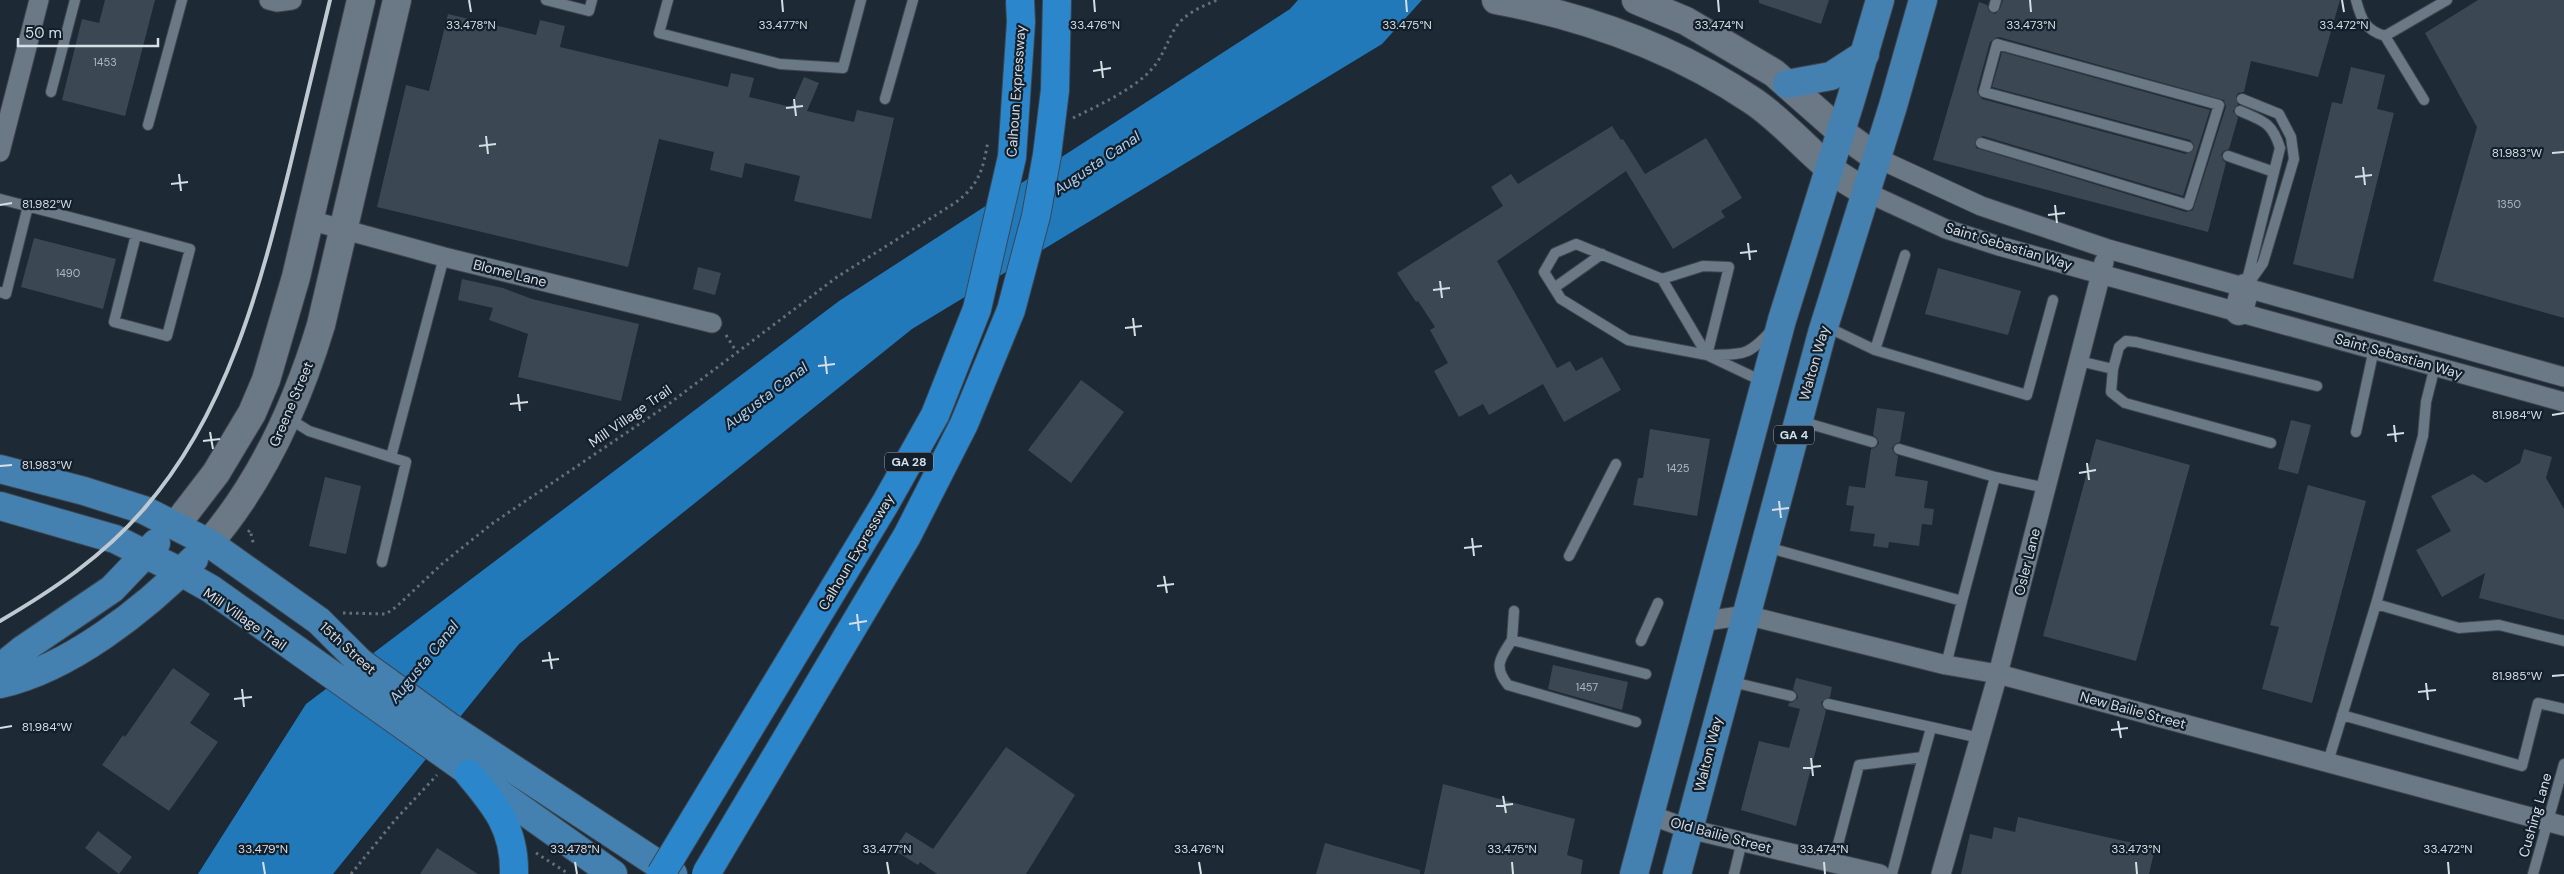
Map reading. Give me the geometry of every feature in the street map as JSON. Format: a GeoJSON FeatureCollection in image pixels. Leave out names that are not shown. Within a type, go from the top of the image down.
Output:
{"type":"FeatureCollection","features":[{"type":"Feature","properties":{"kind":"highway","name":"Calhoun Expressway"},"geometry":{"type":"LineString","coordinates":[[661,874],[885,504],[935,415],[977,309],[1012,157],[1021,22],[1020,0]]}},
{"type":"Feature","properties":{"kind":"highway","name":"GA 28"},"geometry":{"type":"LineString","coordinates":[[706,874],[907,536],[964,424],[1011,310],[1036,216],[1047,155],[1055,90],[1057,0]]}},
{"type":"Feature","properties":{"kind":"highway"},"geometry":{"type":"LineString","coordinates":[[469,774],[500,812],[507,827],[512,847],[514,874]]}},
{"type":"Feature","properties":{"kind":"main road"},"geometry":{"type":"LineString","coordinates":[[0,668],[22,650],[112,589],[144,554],[176,524],[216,473],[252,413],[277,348],[361,0]]}},
{"type":"Feature","properties":{"kind":"main road","name":"Greene Street"},"geometry":{"type":"LineString","coordinates":[[0,684],[24,679],[110,631],[148,603],[181,572],[218,549],[229,520],[262,468],[288,418],[306,375],[322,325],[397,0]]}},
{"type":"Feature","properties":{"kind":"main road","name":"Saint Sebastian Way"},"geometry":{"type":"LineString","coordinates":[[1496,0],[1570,17],[1628,36],[1676,58],[1754,102],[1830,169],[1866,192]]}},
{"type":"Feature","properties":{"kind":"main road","name":"Saint Sebastian Way"},"geometry":{"type":"LineString","coordinates":[[1636,0],[1686,20],[1781,79],[1841,132],[1877,158]]}},
{"type":"Feature","properties":{"kind":"main road","name":"GA 4"},"geometry":{"type":"LineString","coordinates":[[1634,874],[1782,320],[1830,169],[1880,0]]}},
{"type":"Feature","properties":{"kind":"main road","name":"Walton Way"},"geometry":{"type":"LineString","coordinates":[[1677,874],[1763,546],[1824,326],[1877,158],[1923,0]]}},
{"type":"Feature","properties":{"kind":"main road"},"geometry":{"type":"LineString","coordinates":[[1781,79],[1831,76],[1865,54]]}},
{"type":"Feature","properties":{"kind":"main road","name":"15th Street"},"geometry":{"type":"LineString","coordinates":[[0,469],[144,510],[176,524],[218,549],[318,621],[360,662],[452,728],[673,874]]}},
{"type":"Feature","properties":{"kind":"main road"},"geometry":{"type":"LineString","coordinates":[[1736,489],[1776,501]]}},
{"type":"Feature","properties":{"kind":"main road","name":"15th Street"},"geometry":{"type":"LineString","coordinates":[[0,506],[115,539],[181,572],[211,590],[336,680],[434,759],[469,774],[613,874]]}},
{"type":"Feature","properties":{"kind":"street"},"geometry":{"type":"LineString","coordinates":[[0,152],[39,0]]}},
{"type":"Feature","properties":{"kind":"street"},"geometry":{"type":"LineString","coordinates":[[269,0],[277,2],[292,0]]}},
{"type":"Feature","properties":{"kind":"street","name":"Saint Sebastian Way"},"geometry":{"type":"LineString","coordinates":[[1877,158],[1981,206],[2108,249],[2374,349],[2564,402]]}},
{"type":"Feature","properties":{"kind":"street","name":"Saint Sebastian Way"},"geometry":{"type":"LineString","coordinates":[[1866,192],[1946,229],[2102,273],[2242,300],[2564,377]]}},
{"type":"Feature","properties":{"kind":"street","name":"Blome Lane"},"geometry":{"type":"LineString","coordinates":[[309,220],[716,326]]}},
{"type":"Feature","properties":{"kind":"street","name":"Osler Lane"},"geometry":{"type":"LineString","coordinates":[[1941,874],[1998,674],[2108,249]]}},
{"type":"Feature","properties":{"kind":"street","name":"New Bailie Street"},"geometry":{"type":"LineString","coordinates":[[1700,622],[1746,615],[1946,666],[1998,674],[2556,824]]}},
{"type":"Feature","properties":{"kind":"street","name":"Old Bailie Street"},"geometry":{"type":"LineString","coordinates":[[1650,815],[1689,828],[1880,874]]}},
{"type":"Feature","properties":{"kind":"lane"},"geometry":{"type":"LineString","coordinates":[[51,92],[75,0]]}},
{"type":"Feature","properties":{"kind":"lane"},"geometry":{"type":"LineString","coordinates":[[148,125],[182,0]]}},
{"type":"Feature","properties":{"kind":"lane"},"geometry":{"type":"LineString","coordinates":[[546,0],[589,11],[592,0]]}},
{"type":"Feature","properties":{"kind":"lane"},"geometry":{"type":"LineString","coordinates":[[668,0],[659,33],[780,64],[843,68],[861,0]]}},
{"type":"Feature","properties":{"kind":"lane"},"geometry":{"type":"LineString","coordinates":[[885,99],[913,0]]}},
{"type":"Feature","properties":{"kind":"lane"},"geometry":{"type":"LineString","coordinates":[[2356,0],[2362,20],[2372,32],[2385,36],[2424,100]]}},
{"type":"Feature","properties":{"kind":"lane"},"geometry":{"type":"LineString","coordinates":[[2385,36],[2447,0]]}},
{"type":"Feature","properties":{"kind":"lane"},"geometry":{"type":"LineString","coordinates":[[1981,143],[2188,205],[2220,105],[1997,44],[1984,92],[2188,147]]}},
{"type":"Feature","properties":{"kind":"lane"},"geometry":{"type":"LineString","coordinates":[[2242,99],[2279,114],[2292,137],[2294,159],[2263,263],[2242,300]]}},
{"type":"Feature","properties":{"kind":"lane"},"geometry":{"type":"LineString","coordinates":[[2240,111],[2265,121],[2275,131],[2280,148],[2242,300]]}},
{"type":"Feature","properties":{"kind":"lane"},"geometry":{"type":"LineString","coordinates":[[2228,156],[2274,172]]}},
{"type":"Feature","properties":{"kind":"lane"},"geometry":{"type":"LineString","coordinates":[[0,199],[190,249],[167,336],[114,322],[136,235]]}},
{"type":"Feature","properties":{"kind":"lane"},"geometry":{"type":"LineString","coordinates":[[0,292],[6,294],[28,206]]}},
{"type":"Feature","properties":{"kind":"lane"},"geometry":{"type":"LineString","coordinates":[[1765,383],[1707,355],[1662,279],[1576,244],[1555,253],[1544,272],[1561,299],[1628,340],[1707,355],[1745,354],[1758,345],[1782,320]]}},
{"type":"Feature","properties":{"kind":"lane"},"geometry":{"type":"LineString","coordinates":[[1554,288],[1602,254]]}},
{"type":"Feature","properties":{"kind":"lane"},"geometry":{"type":"LineString","coordinates":[[1875,350],[1905,255]]}},
{"type":"Feature","properties":{"kind":"lane"},"geometry":{"type":"LineString","coordinates":[[391,457],[444,256]]}},
{"type":"Feature","properties":{"kind":"lane"},"geometry":{"type":"LineString","coordinates":[[1662,279],[1703,266],[1729,267],[1707,355]]}},
{"type":"Feature","properties":{"kind":"lane"},"geometry":{"type":"LineString","coordinates":[[1824,326],[1875,350],[2027,395],[2053,300]]}},
{"type":"Feature","properties":{"kind":"lane"},"geometry":{"type":"LineString","coordinates":[[2271,442],[2125,403],[2111,392],[2113,369],[2119,347],[2126,341],[2136,342],[2317,386]]}},
{"type":"Feature","properties":{"kind":"lane"},"geometry":{"type":"LineString","coordinates":[[2356,432],[2374,349]]}},
{"type":"Feature","properties":{"kind":"lane"},"geometry":{"type":"LineString","coordinates":[[2079,361],[2113,369]]}},
{"type":"Feature","properties":{"kind":"lane"},"geometry":{"type":"LineString","coordinates":[[2328,762],[2376,604],[2423,436],[2426,402],[2435,366]]}},
{"type":"Feature","properties":{"kind":"lane"},"geometry":{"type":"LineString","coordinates":[[288,418],[309,431],[406,462],[382,562]]}},
{"type":"Feature","properties":{"kind":"lane"},"geometry":{"type":"LineString","coordinates":[[1798,421],[1872,442]]}},
{"type":"Feature","properties":{"kind":"lane"},"geometry":{"type":"LineString","coordinates":[[1899,449],[1995,477],[2046,488]]}},
{"type":"Feature","properties":{"kind":"lane"},"geometry":{"type":"LineString","coordinates":[[1570,556],[1616,464]]}},
{"type":"Feature","properties":{"kind":"lane"},"geometry":{"type":"LineString","coordinates":[[1946,666],[1995,477]]}},
{"type":"Feature","properties":{"kind":"lane"},"geometry":{"type":"LineString","coordinates":[[1763,546],[1962,601]]}},
{"type":"Feature","properties":{"kind":"lane"},"geometry":{"type":"LineString","coordinates":[[1642,641],[1658,603]]}},
{"type":"Feature","properties":{"kind":"lane"},"geometry":{"type":"LineString","coordinates":[[2376,604],[2459,628],[2499,625],[2564,641]]}},
{"type":"Feature","properties":{"kind":"lane"},"geometry":{"type":"LineString","coordinates":[[1514,611],[1512,640],[1499,663],[1500,675],[1508,685],[1636,722]]}},
{"type":"Feature","properties":{"kind":"lane"},"geometry":{"type":"LineString","coordinates":[[1512,640],[1646,674]]}},
{"type":"Feature","properties":{"kind":"lane"},"geometry":{"type":"LineString","coordinates":[[1727,681],[1791,696]]}},
{"type":"Feature","properties":{"kind":"lane"},"geometry":{"type":"LineString","coordinates":[[2342,715],[2522,766],[2538,703],[2564,709]]}},
{"type":"Feature","properties":{"kind":"lane"},"geometry":{"type":"LineString","coordinates":[[1828,704],[1980,738]]}},
{"type":"Feature","properties":{"kind":"lane"},"geometry":{"type":"LineString","coordinates":[[1892,874],[1931,728]]}},
{"type":"Feature","properties":{"kind":"lane"},"geometry":{"type":"LineString","coordinates":[[1834,863],[1859,764],[1923,757]]}},
{"type":"Feature","properties":{"kind":"lane","name":"Cushing Lane"},"geometry":{"type":"LineString","coordinates":[[2533,874],[2556,824],[2564,764]]}},
{"type":"Feature","properties":{"kind":"lane"},"geometry":{"type":"LineString","coordinates":[[1734,874],[1742,841]]}},
{"type":"Feature","properties":{"kind":"path"},"geometry":{"type":"LineString","coordinates":[[1064,121],[1090,109],[1146,75],[1162,57],[1174,28],[1181,20],[1192,11],[1217,0]]}},
{"type":"Feature","properties":{"kind":"path","name":"Mill Village Trail"},"geometry":{"type":"LineString","coordinates":[[338,613],[386,614],[493,523],[666,406],[736,351],[837,277],[933,217],[972,190],[982,168],[988,140]]}},
{"type":"Feature","properties":{"kind":"path"},"geometry":{"type":"LineString","coordinates":[[716,326],[736,351]]}},
{"type":"Feature","properties":{"kind":"path"},"geometry":{"type":"LineString","coordinates":[[218,549],[250,530],[255,551]]}},
{"type":"Feature","properties":{"kind":"path"},"geometry":{"type":"LineString","coordinates":[[351,874],[390,826],[439,773],[434,759]]}},
{"type":"Feature","properties":{"kind":"path"},"geometry":{"type":"LineString","coordinates":[[530,848],[569,874]]}},
{"type":"Feature","properties":{"kind":"water","name":"Augusta Canal"},"geometry":{"type":"Polygon","coordinates":[[[1298,0],[1422,0],[1382,44],[912,329],[519,644],[333,874],[198,874],[306,704],[839,301],[1290,9],[1298,0]]]}},
{"type":"Feature","properties":{"kind":"building"},"geometry":{"type":"Polygon","coordinates":[[[105,0],[155,0],[125,116],[62,100],[82,19],[99,23],[105,0]]]}},
{"type":"Feature","properties":{"kind":"building"},"geometry":{"type":"Polygon","coordinates":[[[1759,0],[1829,0],[1821,24],[1759,3],[1759,0]]]}},
{"type":"Feature","properties":{"kind":"building"},"geometry":{"type":"Polygon","coordinates":[[[2003,0],[2340,0],[2318,77],[2251,61],[2244,92],[2238,93],[2236,97],[2238,105],[2233,111],[2238,118],[2229,149],[2221,154],[2226,163],[2208,232],[1933,160],[1979,2],[1987,5],[1989,11],[1995,14],[2000,9],[2003,0]],[[1999,37],[1990,42],[1977,90],[1982,99],[2186,154],[2194,149],[2194,145],[2190,140],[1992,87],[2002,52],[2210,110],[2183,196],[1983,136],[1975,141],[1976,148],[2186,212],[2193,210],[2226,107],[2224,100],[1999,37]]]}},
{"type":"Feature","properties":{"kind":"building"},"geometry":{"type":"Polygon","coordinates":[[[2478,0],[2564,0],[2564,318],[2433,281],[2477,127],[2425,33],[2478,0]]]}},
{"type":"Feature","properties":{"kind":"building"},"geometry":{"type":"Polygon","coordinates":[[[448,14],[536,35],[540,20],[565,26],[560,47],[728,87],[731,73],[754,78],[749,97],[791,107],[804,77],[819,83],[807,111],[854,122],[857,110],[894,118],[871,219],[794,201],[800,176],[745,163],[742,178],[710,170],[714,152],[659,139],[628,267],[377,207],[406,85],[429,91],[448,14]]]}},
{"type":"Feature","properties":{"kind":"building"},"geometry":{"type":"Polygon","coordinates":[[[2351,67],[2385,75],[2377,109],[2394,113],[2353,279],[2293,264],[2332,102],[2342,104],[2351,67]]]}},
{"type":"Feature","properties":{"kind":"building"},"geometry":{"type":"Polygon","coordinates":[[[1612,126],[1621,140],[1623,139],[1645,174],[1706,138],[1742,198],[1721,211],[1725,217],[1673,249],[1626,171],[1497,261],[1557,368],[1570,361],[1576,371],[1602,357],[1621,390],[1564,422],[1543,384],[1489,415],[1483,404],[1459,417],[1434,371],[1448,363],[1430,330],[1435,327],[1397,273],[1503,206],[1491,187],[1511,174],[1518,184],[1612,126]]]}},
{"type":"Feature","properties":{"kind":"building"},"geometry":{"type":"Polygon","coordinates":[[[34,238],[116,259],[103,309],[21,287],[34,238]]]}},
{"type":"Feature","properties":{"kind":"building"},"geometry":{"type":"Polygon","coordinates":[[[698,267],[721,273],[715,295],[693,289],[698,267]]]}},
{"type":"Feature","properties":{"kind":"building"},"geometry":{"type":"Polygon","coordinates":[[[1938,268],[2021,291],[2008,335],[1925,314],[1938,268]]]}},
{"type":"Feature","properties":{"kind":"building"},"geometry":{"type":"Polygon","coordinates":[[[462,279],[503,288],[532,299],[639,324],[621,401],[518,377],[528,334],[489,320],[493,308],[458,300],[462,279]]]}},
{"type":"Feature","properties":{"kind":"building"},"geometry":{"type":"Polygon","coordinates":[[[1081,380],[1124,412],[1071,483],[1028,450],[1081,380]]]}},
{"type":"Feature","properties":{"kind":"building"},"geometry":{"type":"Polygon","coordinates":[[[1877,408],[1905,412],[1900,442],[1892,448],[1898,456],[1895,476],[1928,481],[1924,508],[1934,509],[1932,525],[1922,524],[1919,546],[1889,542],[1888,548],[1873,546],[1875,534],[1850,531],[1854,506],[1846,505],[1849,486],[1865,488],[1871,449],[1879,443],[1873,435],[1877,408]]]}},
{"type":"Feature","properties":{"kind":"building"},"geometry":{"type":"Polygon","coordinates":[[[2291,420],[2311,425],[2298,474],[2278,469],[2291,420]]]}},
{"type":"Feature","properties":{"kind":"building"},"geometry":{"type":"Polygon","coordinates":[[[1650,429],[1710,439],[1697,516],[1633,505],[1638,478],[1643,478],[1650,429]]]}},
{"type":"Feature","properties":{"kind":"building"},"geometry":{"type":"Polygon","coordinates":[[[2096,439],[2190,465],[2136,661],[2043,636],[2096,439]]]}},
{"type":"Feature","properties":{"kind":"building"},"geometry":{"type":"Polygon","coordinates":[[[2524,449],[2552,457],[2546,478],[2564,509],[2564,620],[2479,598],[2485,573],[2442,597],[2416,550],[2451,531],[2431,496],[2473,474],[2486,483],[2520,463],[2524,449]]]}},
{"type":"Feature","properties":{"kind":"building"},"geometry":{"type":"Polygon","coordinates":[[[325,477],[361,486],[346,554],[309,546],[325,477]]]}},
{"type":"Feature","properties":{"kind":"building"},"geometry":{"type":"Polygon","coordinates":[[[2308,485],[2366,501],[2312,703],[2262,689],[2279,627],[2270,625],[2308,485]]]}},
{"type":"Feature","properties":{"kind":"building"},"geometry":{"type":"Polygon","coordinates":[[[1553,665],[1628,682],[1622,710],[1548,689],[1553,665]]]}},
{"type":"Feature","properties":{"kind":"building"},"geometry":{"type":"Polygon","coordinates":[[[173,668],[210,694],[190,723],[218,742],[169,811],[102,765],[123,735],[125,737],[173,668]]]}},
{"type":"Feature","properties":{"kind":"building"},"geometry":{"type":"Polygon","coordinates":[[[1796,678],[1832,687],[1830,697],[1821,702],[1826,711],[1796,826],[1741,810],[1759,741],[1789,748],[1800,709],[1788,706],[1789,703],[1798,698],[1793,689],[1796,678]]]}},
{"type":"Feature","properties":{"kind":"building"},"geometry":{"type":"Polygon","coordinates":[[[1006,747],[1075,795],[1026,874],[937,874],[920,862],[918,865],[894,850],[906,832],[933,849],[1006,747]]]}},
{"type":"Feature","properties":{"kind":"building"},"geometry":{"type":"Polygon","coordinates":[[[1443,784],[1575,819],[1567,855],[1583,860],[1581,874],[1424,874],[1443,784]]]}},
{"type":"Feature","properties":{"kind":"building"},"geometry":{"type":"Polygon","coordinates":[[[2018,817],[2155,848],[2149,874],[1961,874],[1970,834],[1992,839],[1994,827],[2015,832],[2018,817]]]}},
{"type":"Feature","properties":{"kind":"building"},"geometry":{"type":"Polygon","coordinates":[[[98,831],[132,857],[119,874],[85,848],[98,831]]]}},
{"type":"Feature","properties":{"kind":"building"},"geometry":{"type":"Polygon","coordinates":[[[1325,843],[1420,870],[1420,874],[1316,874],[1325,843]]]}},
{"type":"Feature","properties":{"kind":"building"},"geometry":{"type":"Polygon","coordinates":[[[437,848],[478,874],[420,874],[437,848]]]}},
{"type":"Feature","properties":{"kind":"railway"},"geometry":{"type":"LineString","coordinates":[[0,621],[58,585],[111,543],[143,510],[172,473],[197,433],[219,391],[252,303],[279,212],[330,0]]}}]}
